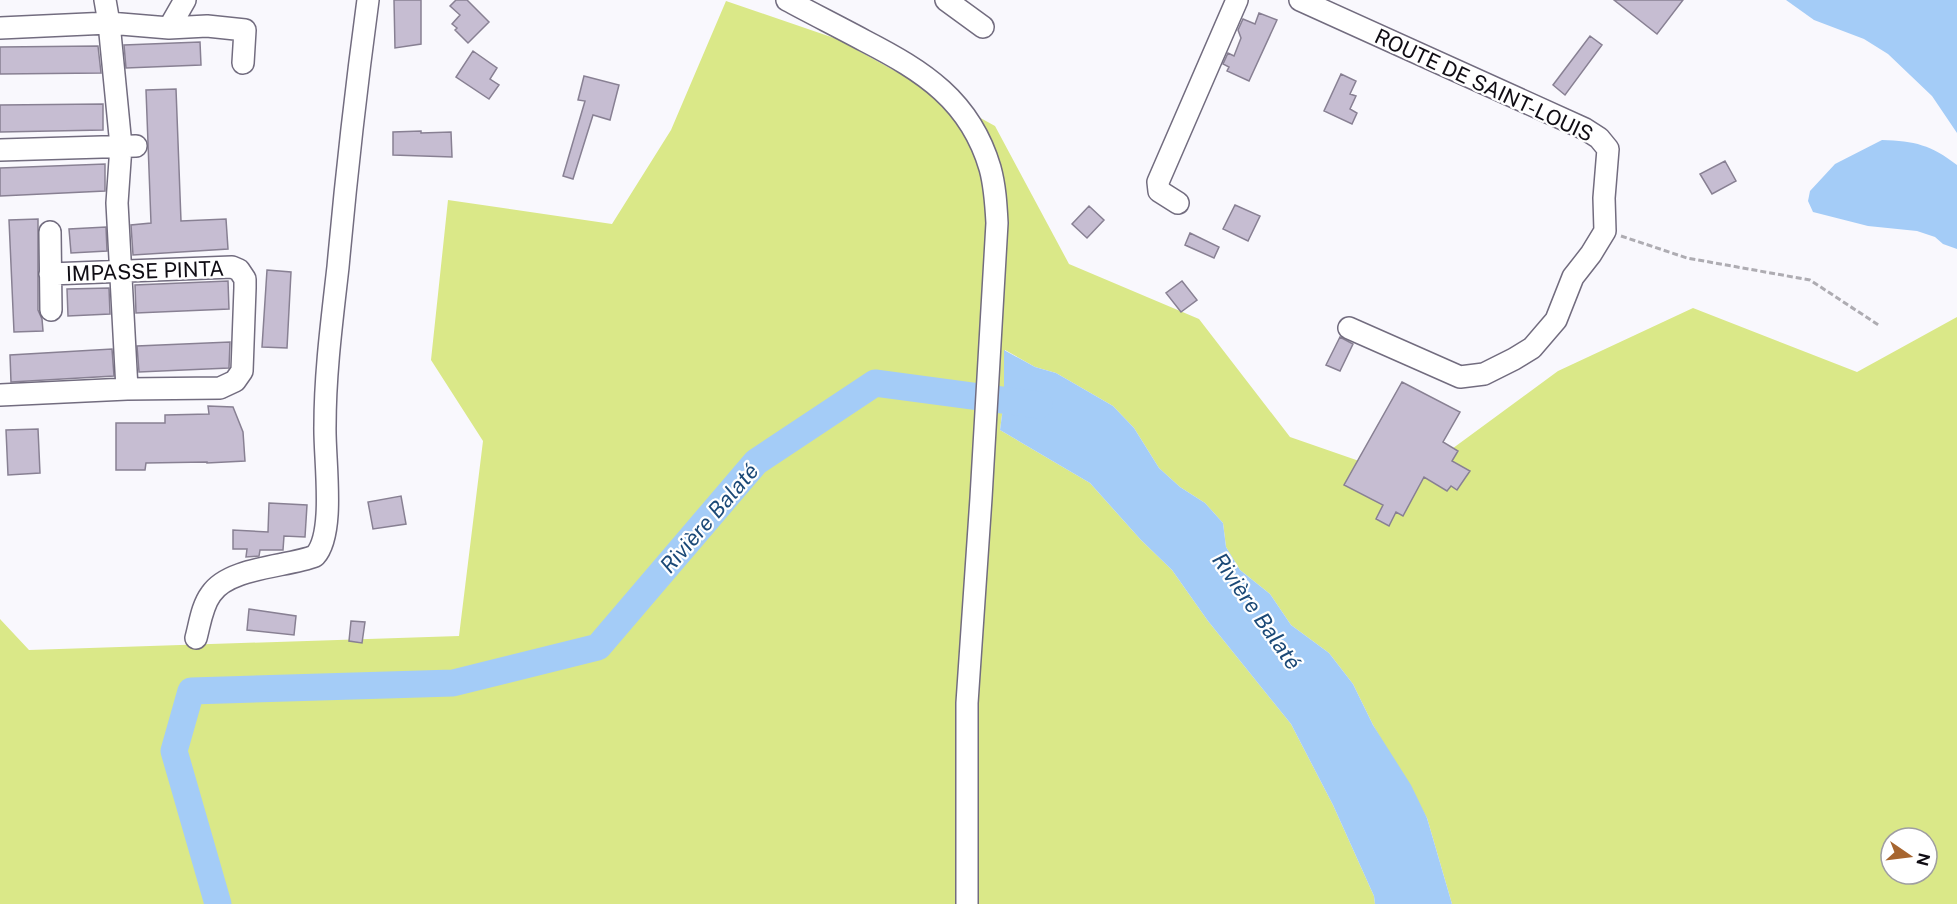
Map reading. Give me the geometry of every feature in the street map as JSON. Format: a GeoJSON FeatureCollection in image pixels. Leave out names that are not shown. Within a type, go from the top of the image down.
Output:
{"type":"FeatureCollection","features":[{"type":"Feature","properties":{"kind":"street"},"geometry":{"type":"LineString","coordinates":[[2,395],[127,389],[117,203],[128,146],[105,0]]}},
{"type":"Feature","properties":{"kind":"street"},"geometry":{"type":"LineString","coordinates":[[169,28],[185,0]]}},
{"type":"Feature","properties":{"kind":"street"},"geometry":{"type":"LineString","coordinates":[[196,638],[205,604],[220,584],[260,569],[315,555],[325,535],[327,519],[324,450],[326,398],[353,111],[368,0]]}},
{"type":"Feature","properties":{"kind":"street"},"geometry":{"type":"LineString","coordinates":[[787,0],[907,63],[931,80],[968,120],[982,146],[990,169],[997,223],[967,703],[967,904]]}},
{"type":"Feature","properties":{"kind":"street"},"geometry":{"type":"LineString","coordinates":[[946,0],[983,27]]}},
{"type":"Feature","properties":{"kind":"street"},"geometry":{"type":"LineString","coordinates":[[1178,203],[1159,190],[1158,182],[1237,0]]}},
{"type":"Feature","properties":{"kind":"street","name":"ROUTE DE SAINT-LOUIS"},"geometry":{"type":"LineString","coordinates":[[1300,0],[1585,129],[1599,138],[1608,149],[1609,158],[1604,198],[1605,231]]}},
{"type":"Feature","properties":{"kind":"street"},"geometry":{"type":"LineString","coordinates":[[0,28],[109,23],[169,28],[207,26],[244,30],[243,63]]}},
{"type":"Feature","properties":{"kind":"street"},"geometry":{"type":"LineString","coordinates":[[0,150],[128,146]]}},
{"type":"Feature","properties":{"kind":"street"},"geometry":{"type":"LineString","coordinates":[[1349,328],[1460,376],[1472,377],[1494,371],[1532,348],[1556,320],[1573,277],[1605,231]]}},
{"type":"Feature","properties":{"kind":"street","name":"IMPASSE PINTA"},"geometry":{"type":"LineString","coordinates":[[50,232],[51,310]]}},
{"type":"Feature","properties":{"kind":"street","name":"IMPASSE PINTA"},"geometry":{"type":"LineString","coordinates":[[50,274],[232,267],[239,270],[244,279],[245,288],[244,365],[240,376],[235,381],[220,387],[127,389]]}},
{"type":"Feature","properties":{"kind":"path"},"geometry":{"type":"LineString","coordinates":[[1605,231],[1687,258],[1810,280],[1880,326]]}},
{"type":"Feature","properties":{"kind":"green space"},"geometry":{"type":"Polygon","coordinates":[[[726,1],[837,39],[995,126],[1069,264],[1199,319],[1290,437],[1411,479],[1558,371],[1693,308],[1857,372],[1957,317],[1957,904],[1452,904],[1427,818],[1373,725],[1353,684],[1329,653],[1291,625],[1270,594],[1240,570],[1226,547],[1223,523],[1205,503],[1180,487],[1159,468],[1134,428],[1113,406],[1056,373],[1035,367],[1005,350],[1004,400],[1000,430],[1090,483],[1141,540],[1172,570],[1208,621],[1291,724],[1333,805],[1374,896],[1375,904],[0,904],[0,619],[29,650],[459,636],[483,441],[431,360],[448,200],[612,224],[671,130],[726,1]]]}},
{"type":"Feature","properties":{"kind":"water"},"geometry":{"type":"Polygon","coordinates":[[[1786,0],[1957,0],[1957,133],[1932,96],[1888,54],[1864,39],[1814,20],[1786,0]]]}},
{"type":"Feature","properties":{"kind":"water"},"geometry":{"type":"Polygon","coordinates":[[[1882,140],[1922,145],[1957,165],[1957,249],[1943,244],[1935,237],[1917,231],[1868,226],[1813,212],[1808,201],[1810,191],[1835,164],[1882,140]]]}},
{"type":"Feature","properties":{"kind":"water"},"geometry":{"type":"Polygon","coordinates":[[[1004,350],[1035,367],[1056,373],[1113,406],[1134,428],[1159,468],[1180,487],[1205,503],[1223,523],[1226,547],[1240,570],[1270,594],[1291,625],[1329,653],[1353,684],[1373,725],[1411,785],[1427,818],[1452,904],[1375,904],[1374,896],[1333,805],[1291,724],[1208,621],[1172,570],[1141,540],[1090,483],[1000,430],[1004,400],[1004,350]]]}},
{"type":"Feature","properties":{"kind":"building"},"geometry":{"type":"Polygon","coordinates":[[[394,0],[421,0],[421,44],[395,48],[394,0]]]}},
{"type":"Feature","properties":{"kind":"building"},"geometry":{"type":"Polygon","coordinates":[[[456,0],[467,0],[489,22],[468,43],[452,24],[460,15],[450,6],[456,0]]]}},
{"type":"Feature","properties":{"kind":"building"},"geometry":{"type":"Polygon","coordinates":[[[1614,0],[1683,0],[1657,34],[1614,0]]]}},
{"type":"Feature","properties":{"kind":"building"},"geometry":{"type":"Polygon","coordinates":[[[1259,13],[1277,20],[1249,81],[1227,71],[1229,67],[1223,64],[1228,53],[1234,56],[1241,38],[1238,30],[1243,19],[1255,24],[1259,13]]]}},
{"type":"Feature","properties":{"kind":"building"},"geometry":{"type":"Polygon","coordinates":[[[1590,36],[1602,45],[1565,95],[1553,85],[1590,36]]]}},
{"type":"Feature","properties":{"kind":"building"},"geometry":{"type":"Polygon","coordinates":[[[200,42],[201,65],[126,68],[124,45],[200,42]]]}},
{"type":"Feature","properties":{"kind":"building"},"geometry":{"type":"Polygon","coordinates":[[[98,46],[101,73],[0,74],[0,47],[98,46]]]}},
{"type":"Feature","properties":{"kind":"building"},"geometry":{"type":"Polygon","coordinates":[[[473,51],[497,68],[490,79],[499,85],[489,99],[456,77],[473,51]]]}},
{"type":"Feature","properties":{"kind":"building"},"geometry":{"type":"Polygon","coordinates":[[[1341,74],[1356,81],[1350,94],[1356,96],[1350,109],[1357,113],[1352,124],[1324,111],[1341,74]]]}},
{"type":"Feature","properties":{"kind":"building"},"geometry":{"type":"Polygon","coordinates":[[[584,76],[619,85],[610,120],[593,115],[573,179],[563,176],[585,101],[578,100],[584,76]]]}},
{"type":"Feature","properties":{"kind":"building"},"geometry":{"type":"Polygon","coordinates":[[[176,89],[181,221],[226,219],[228,249],[133,255],[131,225],[151,223],[146,90],[176,89]]]}},
{"type":"Feature","properties":{"kind":"building"},"geometry":{"type":"Polygon","coordinates":[[[103,104],[103,130],[0,132],[0,105],[103,104]]]}},
{"type":"Feature","properties":{"kind":"building"},"geometry":{"type":"Polygon","coordinates":[[[421,131],[421,133],[451,132],[452,157],[393,155],[393,132],[421,131]]]}},
{"type":"Feature","properties":{"kind":"building"},"geometry":{"type":"Polygon","coordinates":[[[1725,161],[1736,181],[1712,194],[1700,174],[1725,161]]]}},
{"type":"Feature","properties":{"kind":"building"},"geometry":{"type":"Polygon","coordinates":[[[105,164],[105,191],[0,196],[0,168],[105,164]]]}},
{"type":"Feature","properties":{"kind":"building"},"geometry":{"type":"Polygon","coordinates":[[[1235,205],[1260,216],[1248,241],[1223,229],[1235,205]]]}},
{"type":"Feature","properties":{"kind":"building"},"geometry":{"type":"Polygon","coordinates":[[[1089,206],[1104,220],[1087,238],[1072,224],[1089,206]]]}},
{"type":"Feature","properties":{"kind":"building"},"geometry":{"type":"Polygon","coordinates":[[[38,219],[38,310],[42,319],[43,331],[14,332],[9,220],[38,219]]]}},
{"type":"Feature","properties":{"kind":"building"},"geometry":{"type":"Polygon","coordinates":[[[106,227],[107,251],[71,253],[69,229],[106,227]]]}},
{"type":"Feature","properties":{"kind":"building"},"geometry":{"type":"Polygon","coordinates":[[[1190,233],[1219,247],[1214,258],[1185,245],[1190,233]]]}},
{"type":"Feature","properties":{"kind":"building"},"geometry":{"type":"Polygon","coordinates":[[[267,270],[291,272],[287,348],[262,347],[267,270]]]}},
{"type":"Feature","properties":{"kind":"building"},"geometry":{"type":"Polygon","coordinates":[[[228,281],[229,309],[136,313],[135,285],[228,281]]]}},
{"type":"Feature","properties":{"kind":"building"},"geometry":{"type":"Polygon","coordinates":[[[1182,281],[1197,300],[1181,312],[1166,293],[1182,281]]]}},
{"type":"Feature","properties":{"kind":"building"},"geometry":{"type":"Polygon","coordinates":[[[109,288],[110,314],[68,316],[67,289],[109,288]]]}},
{"type":"Feature","properties":{"kind":"building"},"geometry":{"type":"Polygon","coordinates":[[[1340,337],[1353,344],[1340,371],[1326,365],[1340,337]]]}},
{"type":"Feature","properties":{"kind":"building"},"geometry":{"type":"Polygon","coordinates":[[[230,342],[229,368],[139,372],[137,346],[230,342]]]}},
{"type":"Feature","properties":{"kind":"building"},"geometry":{"type":"Polygon","coordinates":[[[112,349],[114,376],[11,382],[10,355],[112,349]]]}},
{"type":"Feature","properties":{"kind":"building"},"geometry":{"type":"Polygon","coordinates":[[[1402,382],[1460,412],[1443,442],[1458,451],[1452,461],[1470,471],[1457,490],[1451,486],[1447,491],[1424,477],[1403,516],[1396,512],[1389,526],[1376,519],[1383,505],[1344,485],[1402,382]]]}},
{"type":"Feature","properties":{"kind":"building"},"geometry":{"type":"Polygon","coordinates":[[[208,406],[233,407],[243,432],[245,461],[146,463],[145,470],[116,470],[116,423],[165,423],[165,415],[209,414],[208,406]]]}},
{"type":"Feature","properties":{"kind":"building"},"geometry":{"type":"Polygon","coordinates":[[[38,429],[40,473],[8,475],[6,430],[38,429]]]}},
{"type":"Feature","properties":{"kind":"building"},"geometry":{"type":"Polygon","coordinates":[[[401,496],[406,524],[373,529],[368,502],[401,496]]]}},
{"type":"Feature","properties":{"kind":"building"},"geometry":{"type":"Polygon","coordinates":[[[269,503],[307,505],[305,537],[284,536],[283,550],[260,550],[259,556],[246,557],[247,549],[233,549],[233,530],[268,532],[269,503]]]}},
{"type":"Feature","properties":{"kind":"building"},"geometry":{"type":"Polygon","coordinates":[[[249,609],[296,616],[294,635],[247,630],[249,609]]]}},
{"type":"Feature","properties":{"kind":"building"},"geometry":{"type":"Polygon","coordinates":[[[351,621],[365,622],[362,643],[349,641],[351,621]]]}},
{"type":"Feature","properties":{"kind":"waterway","name":"Rivière Balaté"},"geometry":{"type":"LineString","coordinates":[[218,904],[174,751],[191,691],[453,683],[598,647],[756,462],[875,383],[1039,405]]}}]}
